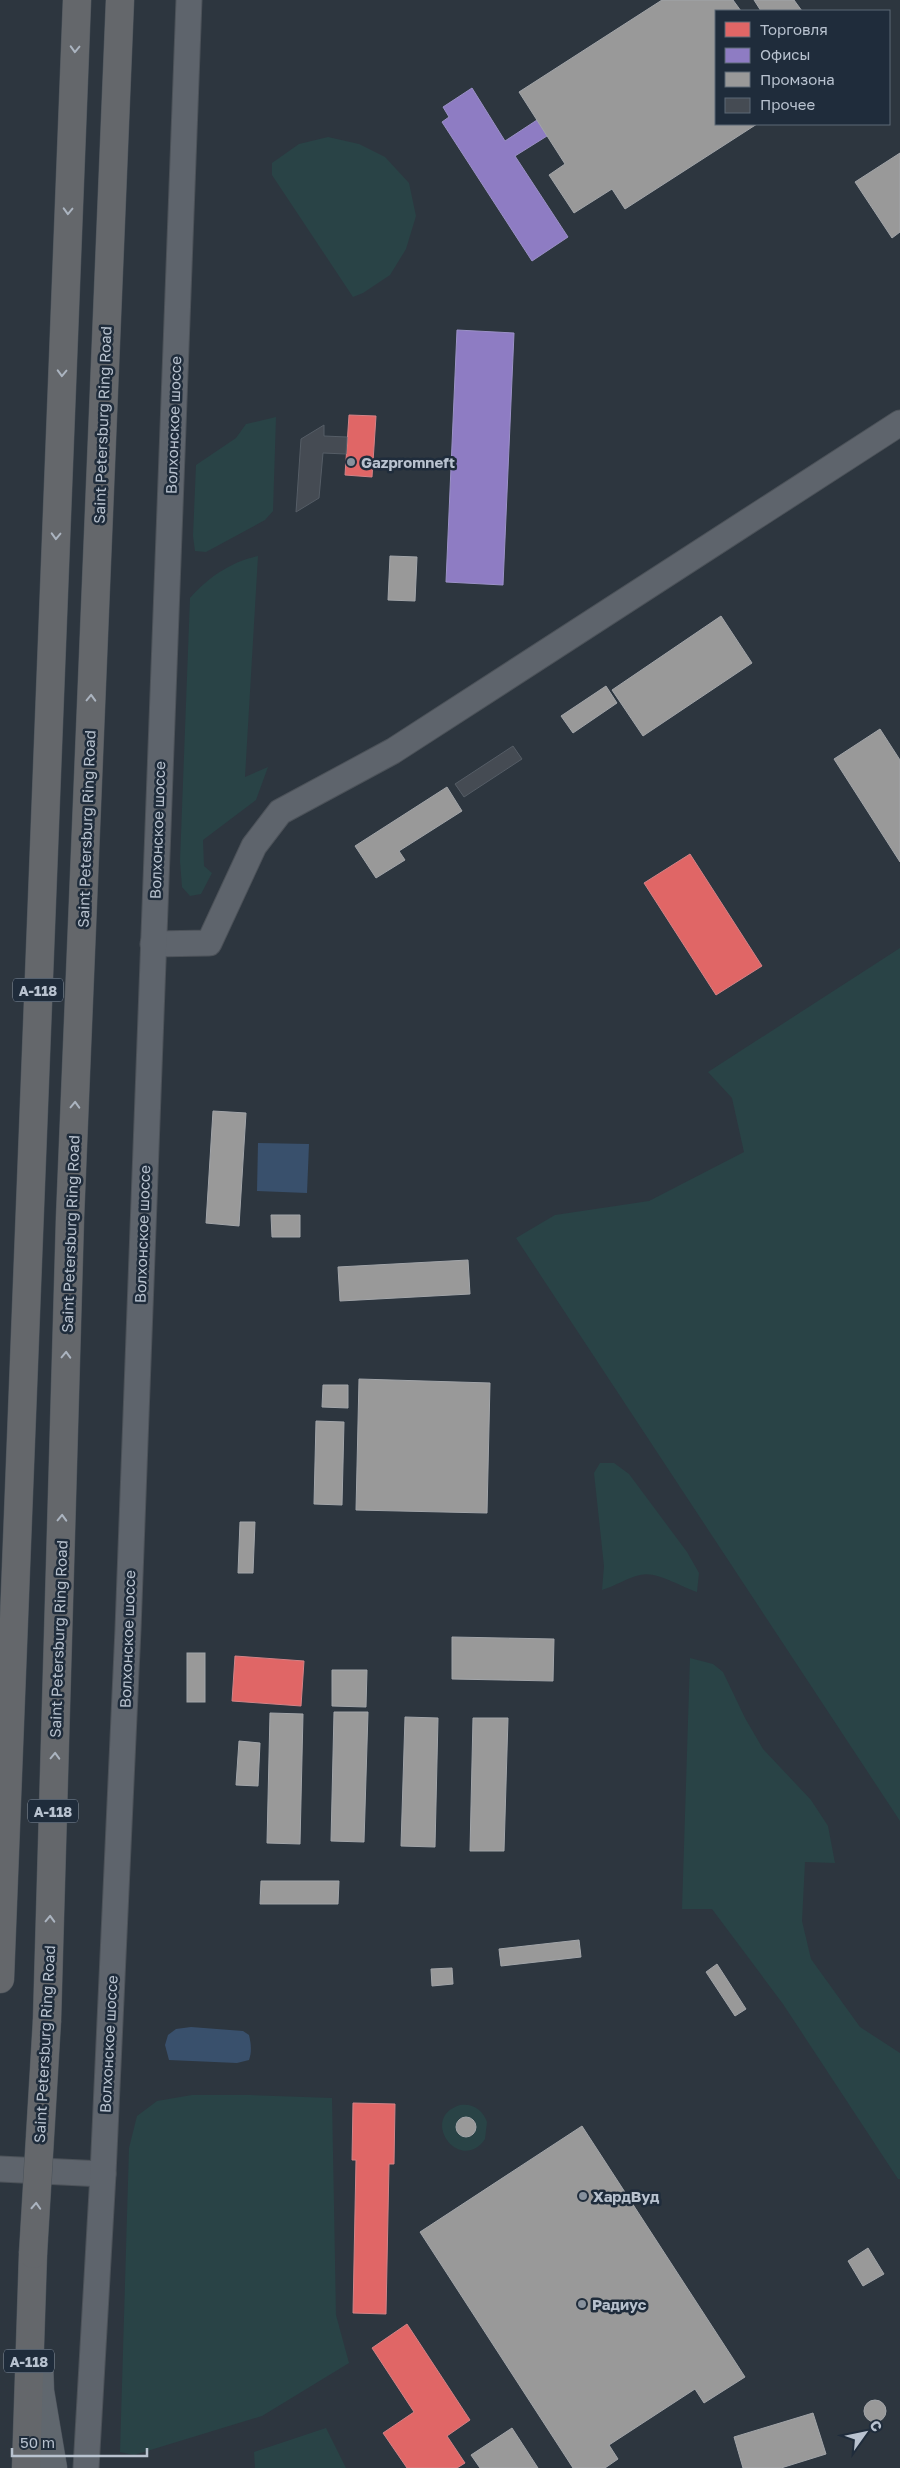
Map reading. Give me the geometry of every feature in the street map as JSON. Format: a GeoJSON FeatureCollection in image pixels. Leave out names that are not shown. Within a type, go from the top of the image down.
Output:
{"type":"FeatureCollection","features":[{"type":"Feature","properties":{"kind":"highway","name":"А-118"},"geometry":{"type":"LineString","coordinates":[[0,1979],[77,0]]}},
{"type":"Feature","properties":{"kind":"highway","name":"Saint Petersburg Ring Road"},"geometry":{"type":"LineString","coordinates":[[26,2468],[33,2254],[47,2020],[70,1218],[120,0]]}},
{"type":"Feature","properties":{"kind":"main road"},"geometry":{"type":"LineString","coordinates":[[33,2254],[40,2391],[52,2468]]}},
{"type":"Feature","properties":{"kind":"street","name":"Волхонское шоссе"},"geometry":{"type":"LineString","coordinates":[[86,2468],[103,2174],[128,1629],[189,0]]}},
{"type":"Feature","properties":{"kind":"street"},"geometry":{"type":"LineString","coordinates":[[153,944],[209,943],[254,846],[280,812],[392,751],[900,423]]}},
{"type":"Feature","properties":{"kind":"street"},"geometry":{"type":"LineString","coordinates":[[0,2169],[103,2174]]}},
{"type":"Feature","properties":{"kind":"green space"},"geometry":{"type":"Polygon","coordinates":[[[328,137],[359,144],[385,157],[409,183],[416,216],[406,249],[390,275],[363,293],[353,297],[272,175],[272,163],[299,144],[328,137]]]}},
{"type":"Feature","properties":{"kind":"green space"},"geometry":{"type":"Polygon","coordinates":[[[276,417],[273,511],[265,520],[206,552],[195,551],[193,536],[196,465],[236,438],[246,424],[276,417]]]}},
{"type":"Feature","properties":{"kind":"green space"},"geometry":{"type":"Polygon","coordinates":[[[258,556],[245,777],[268,767],[256,800],[203,840],[204,866],[212,873],[201,894],[190,896],[182,887],[180,861],[190,598],[221,571],[248,558],[258,556]]]}},
{"type":"Feature","properties":{"kind":"green space"},"geometry":{"type":"Polygon","coordinates":[[[900,948],[900,1821],[516,1238],[555,1215],[649,1201],[744,1152],[732,1098],[708,1072],[900,948]]]}},
{"type":"Feature","properties":{"kind":"green space"},"geometry":{"type":"Polygon","coordinates":[[[600,1463],[614,1463],[629,1474],[687,1552],[699,1573],[697,1592],[661,1577],[647,1574],[635,1576],[602,1590],[604,1566],[594,1473],[600,1463]]]}},
{"type":"Feature","properties":{"kind":"green space"},"geometry":{"type":"Polygon","coordinates":[[[690,1658],[713,1664],[723,1672],[745,1718],[763,1749],[811,1800],[828,1826],[835,1863],[805,1862],[802,1921],[811,1959],[860,2027],[900,2053],[900,2179],[898,2179],[783,2004],[712,1909],[682,1909],[690,1658]]]}},
{"type":"Feature","properties":{"kind":"green space"},"geometry":{"type":"Polygon","coordinates":[[[192,2095],[332,2098],[336,2315],[349,2363],[262,2416],[134,2455],[120,2452],[129,2148],[137,2116],[157,2101],[192,2095]]]}},
{"type":"Feature","properties":{"kind":"green space"},"geometry":{"type":"Polygon","coordinates":[[[460,2105],[469,2105],[477,2108],[487,2122],[485,2139],[475,2148],[465,2151],[455,2147],[447,2140],[443,2131],[443,2121],[448,2112],[460,2105]],[[467,2117],[460,2118],[456,2125],[457,2133],[464,2137],[472,2136],[476,2129],[475,2121],[467,2117]]]}},
{"type":"Feature","properties":{"kind":"green space"},"geometry":{"type":"Polygon","coordinates":[[[326,2428],[346,2468],[255,2468],[254,2452],[326,2428]]]}},
{"type":"Feature","properties":{"kind":"water"},"geometry":{"type":"Polygon","coordinates":[[[258,1143],[309,1144],[307,1193],[257,1191],[258,1143]]]}},
{"type":"Feature","properties":{"kind":"water"},"geometry":{"type":"Polygon","coordinates":[[[191,2027],[243,2031],[250,2038],[251,2051],[249,2060],[237,2063],[169,2060],[165,2045],[168,2035],[176,2029],[191,2027]]]}},
{"type":"Feature","properties":{"kind":"building: Торговля"},"geometry":{"type":"Polygon","coordinates":[[[349,415],[376,416],[372,477],[345,475],[349,415]]]}},
{"type":"Feature","properties":{"kind":"building: Торговля"},"geometry":{"type":"Polygon","coordinates":[[[690,854],[762,966],[716,995],[644,883],[690,854]]]}},
{"type":"Feature","properties":{"kind":"building: Торговля"},"geometry":{"type":"Polygon","coordinates":[[[235,1656],[304,1661],[301,1706],[232,1701],[235,1656]]]}},
{"type":"Feature","properties":{"kind":"building: Торговля"},"geometry":{"type":"Polygon","coordinates":[[[353,2103],[395,2104],[394,2164],[389,2164],[386,2314],[353,2313],[356,2160],[352,2160],[353,2103]]]}},
{"type":"Feature","properties":{"kind":"building: Торговля"},"geometry":{"type":"Polygon","coordinates":[[[407,2324],[470,2420],[447,2436],[465,2463],[457,2468],[407,2468],[383,2433],[414,2412],[372,2348],[407,2324]]]}},
{"type":"Feature","properties":{"kind":"building: Офисы"},"geometry":{"type":"Polygon","coordinates":[[[472,88],[505,141],[537,120],[547,136],[515,156],[568,237],[532,261],[442,122],[449,117],[443,107],[472,88]]]}},
{"type":"Feature","properties":{"kind":"building: Офисы"},"geometry":{"type":"Polygon","coordinates":[[[457,330],[514,333],[503,585],[446,582],[457,330]]]}},
{"type":"Feature","properties":{"kind":"building: Промзона"},"geometry":{"type":"Polygon","coordinates":[[[662,0],[733,0],[740,10],[715,10],[715,125],[755,125],[625,209],[612,189],[574,213],[549,175],[565,164],[519,92],[662,0]]]}},
{"type":"Feature","properties":{"kind":"building: Промзона"},"geometry":{"type":"Polygon","coordinates":[[[754,0],[794,0],[801,10],[760,10],[754,0]]]}},
{"type":"Feature","properties":{"kind":"building: Промзона"},"geometry":{"type":"Polygon","coordinates":[[[900,153],[900,232],[892,238],[855,182],[900,153]]]}},
{"type":"Feature","properties":{"kind":"building: Промзона"},"geometry":{"type":"Polygon","coordinates":[[[390,556],[417,557],[415,601],[388,600],[390,556]]]}},
{"type":"Feature","properties":{"kind":"building: Промзона"},"geometry":{"type":"Polygon","coordinates":[[[721,616],[752,663],[643,736],[612,690],[721,616]]]}},
{"type":"Feature","properties":{"kind":"building: Промзона"},"geometry":{"type":"Polygon","coordinates":[[[606,686],[617,703],[573,733],[561,716],[606,686]]]}},
{"type":"Feature","properties":{"kind":"building: Промзона"},"geometry":{"type":"Polygon","coordinates":[[[880,729],[900,760],[900,862],[834,759],[880,729]]]}},
{"type":"Feature","properties":{"kind":"building: Промзона"},"geometry":{"type":"Polygon","coordinates":[[[447,787],[462,811],[399,851],[405,860],[376,878],[355,846],[447,787]]]}},
{"type":"Feature","properties":{"kind":"building: Промзона"},"geometry":{"type":"Polygon","coordinates":[[[213,1111],[246,1113],[239,1226],[206,1223],[213,1111]]]}},
{"type":"Feature","properties":{"kind":"building: Промзона"},"geometry":{"type":"Polygon","coordinates":[[[271,1215],[300,1215],[300,1237],[272,1237],[271,1215]]]}},
{"type":"Feature","properties":{"kind":"building: Промзона"},"geometry":{"type":"Polygon","coordinates":[[[468,1260],[470,1294],[340,1301],[338,1267],[468,1260]]]}},
{"type":"Feature","properties":{"kind":"building: Промзона"},"geometry":{"type":"Polygon","coordinates":[[[359,1379],[490,1383],[487,1513],[356,1510],[359,1379]]]}},
{"type":"Feature","properties":{"kind":"building: Промзона"},"geometry":{"type":"Polygon","coordinates":[[[323,1385],[348,1385],[348,1408],[322,1407],[323,1385]]]}},
{"type":"Feature","properties":{"kind":"building: Промзона"},"geometry":{"type":"Polygon","coordinates":[[[316,1421],[344,1422],[342,1505],[314,1504],[316,1421]]]}},
{"type":"Feature","properties":{"kind":"building: Промзона"},"geometry":{"type":"Polygon","coordinates":[[[240,1522],[255,1522],[253,1573],[238,1573],[240,1522]]]}},
{"type":"Feature","properties":{"kind":"building: Промзона"},"geometry":{"type":"Polygon","coordinates":[[[452,1637],[554,1639],[553,1681],[452,1679],[452,1637]]]}},
{"type":"Feature","properties":{"kind":"building: Промзона"},"geometry":{"type":"Polygon","coordinates":[[[187,1653],[205,1653],[205,1702],[187,1702],[187,1653]]]}},
{"type":"Feature","properties":{"kind":"building: Промзона"},"geometry":{"type":"Polygon","coordinates":[[[332,1670],[367,1670],[366,1707],[332,1706],[332,1670]]]}},
{"type":"Feature","properties":{"kind":"building: Промзона"},"geometry":{"type":"Polygon","coordinates":[[[334,1712],[368,1712],[364,1842],[331,1841],[334,1712]]]}},
{"type":"Feature","properties":{"kind":"building: Промзона"},"geometry":{"type":"Polygon","coordinates":[[[270,1713],[303,1714],[300,1844],[267,1843],[270,1713]]]}},
{"type":"Feature","properties":{"kind":"building: Промзона"},"geometry":{"type":"Polygon","coordinates":[[[405,1717],[438,1718],[435,1847],[401,1846],[405,1717]]]}},
{"type":"Feature","properties":{"kind":"building: Промзона"},"geometry":{"type":"Polygon","coordinates":[[[473,1718],[508,1718],[504,1851],[470,1851],[473,1718]]]}},
{"type":"Feature","properties":{"kind":"building: Промзона"},"geometry":{"type":"Polygon","coordinates":[[[239,1741],[260,1743],[258,1786],[236,1785],[239,1741]]]}},
{"type":"Feature","properties":{"kind":"building: Промзона"},"geometry":{"type":"Polygon","coordinates":[[[261,1881],[339,1881],[338,1904],[260,1904],[261,1881]]]}},
{"type":"Feature","properties":{"kind":"building: Промзона"},"geometry":{"type":"Polygon","coordinates":[[[579,1940],[581,1957],[501,1966],[499,1949],[579,1940]]]}},
{"type":"Feature","properties":{"kind":"building: Промзона"},"geometry":{"type":"Polygon","coordinates":[[[717,1964],[746,2009],[735,2016],[706,1972],[717,1964]]]}},
{"type":"Feature","properties":{"kind":"building: Промзона"},"geometry":{"type":"Polygon","coordinates":[[[452,1968],[453,1984],[432,1986],[431,1969],[452,1968]]]}},
{"type":"Feature","properties":{"kind":"building: Промзона"},"geometry":{"type":"Polygon","coordinates":[[[462,2117],[470,2117],[476,2123],[476,2131],[470,2137],[462,2137],[456,2131],[456,2123],[462,2117]]]}},
{"type":"Feature","properties":{"kind":"building: Промзона","name":"Радиус"},"geometry":{"type":"Polygon","coordinates":[[[582,2126],[745,2377],[704,2403],[695,2389],[609,2445],[618,2459],[605,2468],[573,2468],[420,2232],[582,2126]]]}},
{"type":"Feature","properties":{"kind":"building: Промзона"},"geometry":{"type":"Polygon","coordinates":[[[868,2248],[884,2274],[863,2286],[848,2261],[868,2248]]]}},
{"type":"Feature","properties":{"kind":"building: Промзона"},"geometry":{"type":"Polygon","coordinates":[[[871,2400],[879,2400],[886,2407],[886,2415],[879,2422],[871,2422],[864,2415],[864,2407],[871,2400]]]}},
{"type":"Feature","properties":{"kind":"building: Промзона"},"geometry":{"type":"Polygon","coordinates":[[[813,2413],[826,2454],[781,2468],[743,2468],[734,2437],[813,2413]]]}},
{"type":"Feature","properties":{"kind":"building: Промзона"},"geometry":{"type":"Polygon","coordinates":[[[512,2428],[538,2468],[480,2468],[471,2455],[512,2428]]]}},
{"type":"Feature","properties":{"kind":"building: Прочее"},"geometry":{"type":"Polygon","coordinates":[[[324,425],[324,436],[347,437],[346,454],[323,453],[319,498],[296,512],[301,439],[324,425]]]}},
{"type":"Feature","properties":{"kind":"building: Прочее"},"geometry":{"type":"Polygon","coordinates":[[[513,746],[522,759],[464,797],[455,784],[513,746]]]}},
{"type":"Feature","properties":{"kind":"place","name":"Gazpromneft"},"geometry":{"type":"Point","coordinates":[351,462]}},
{"type":"Feature","properties":{"kind":"place","name":"ХардВуд"},"geometry":{"type":"Point","coordinates":[583,2196]}},
{"type":"Feature","properties":{"kind":"place","name":"Радиус"},"geometry":{"type":"Point","coordinates":[582,2304]}}]}
